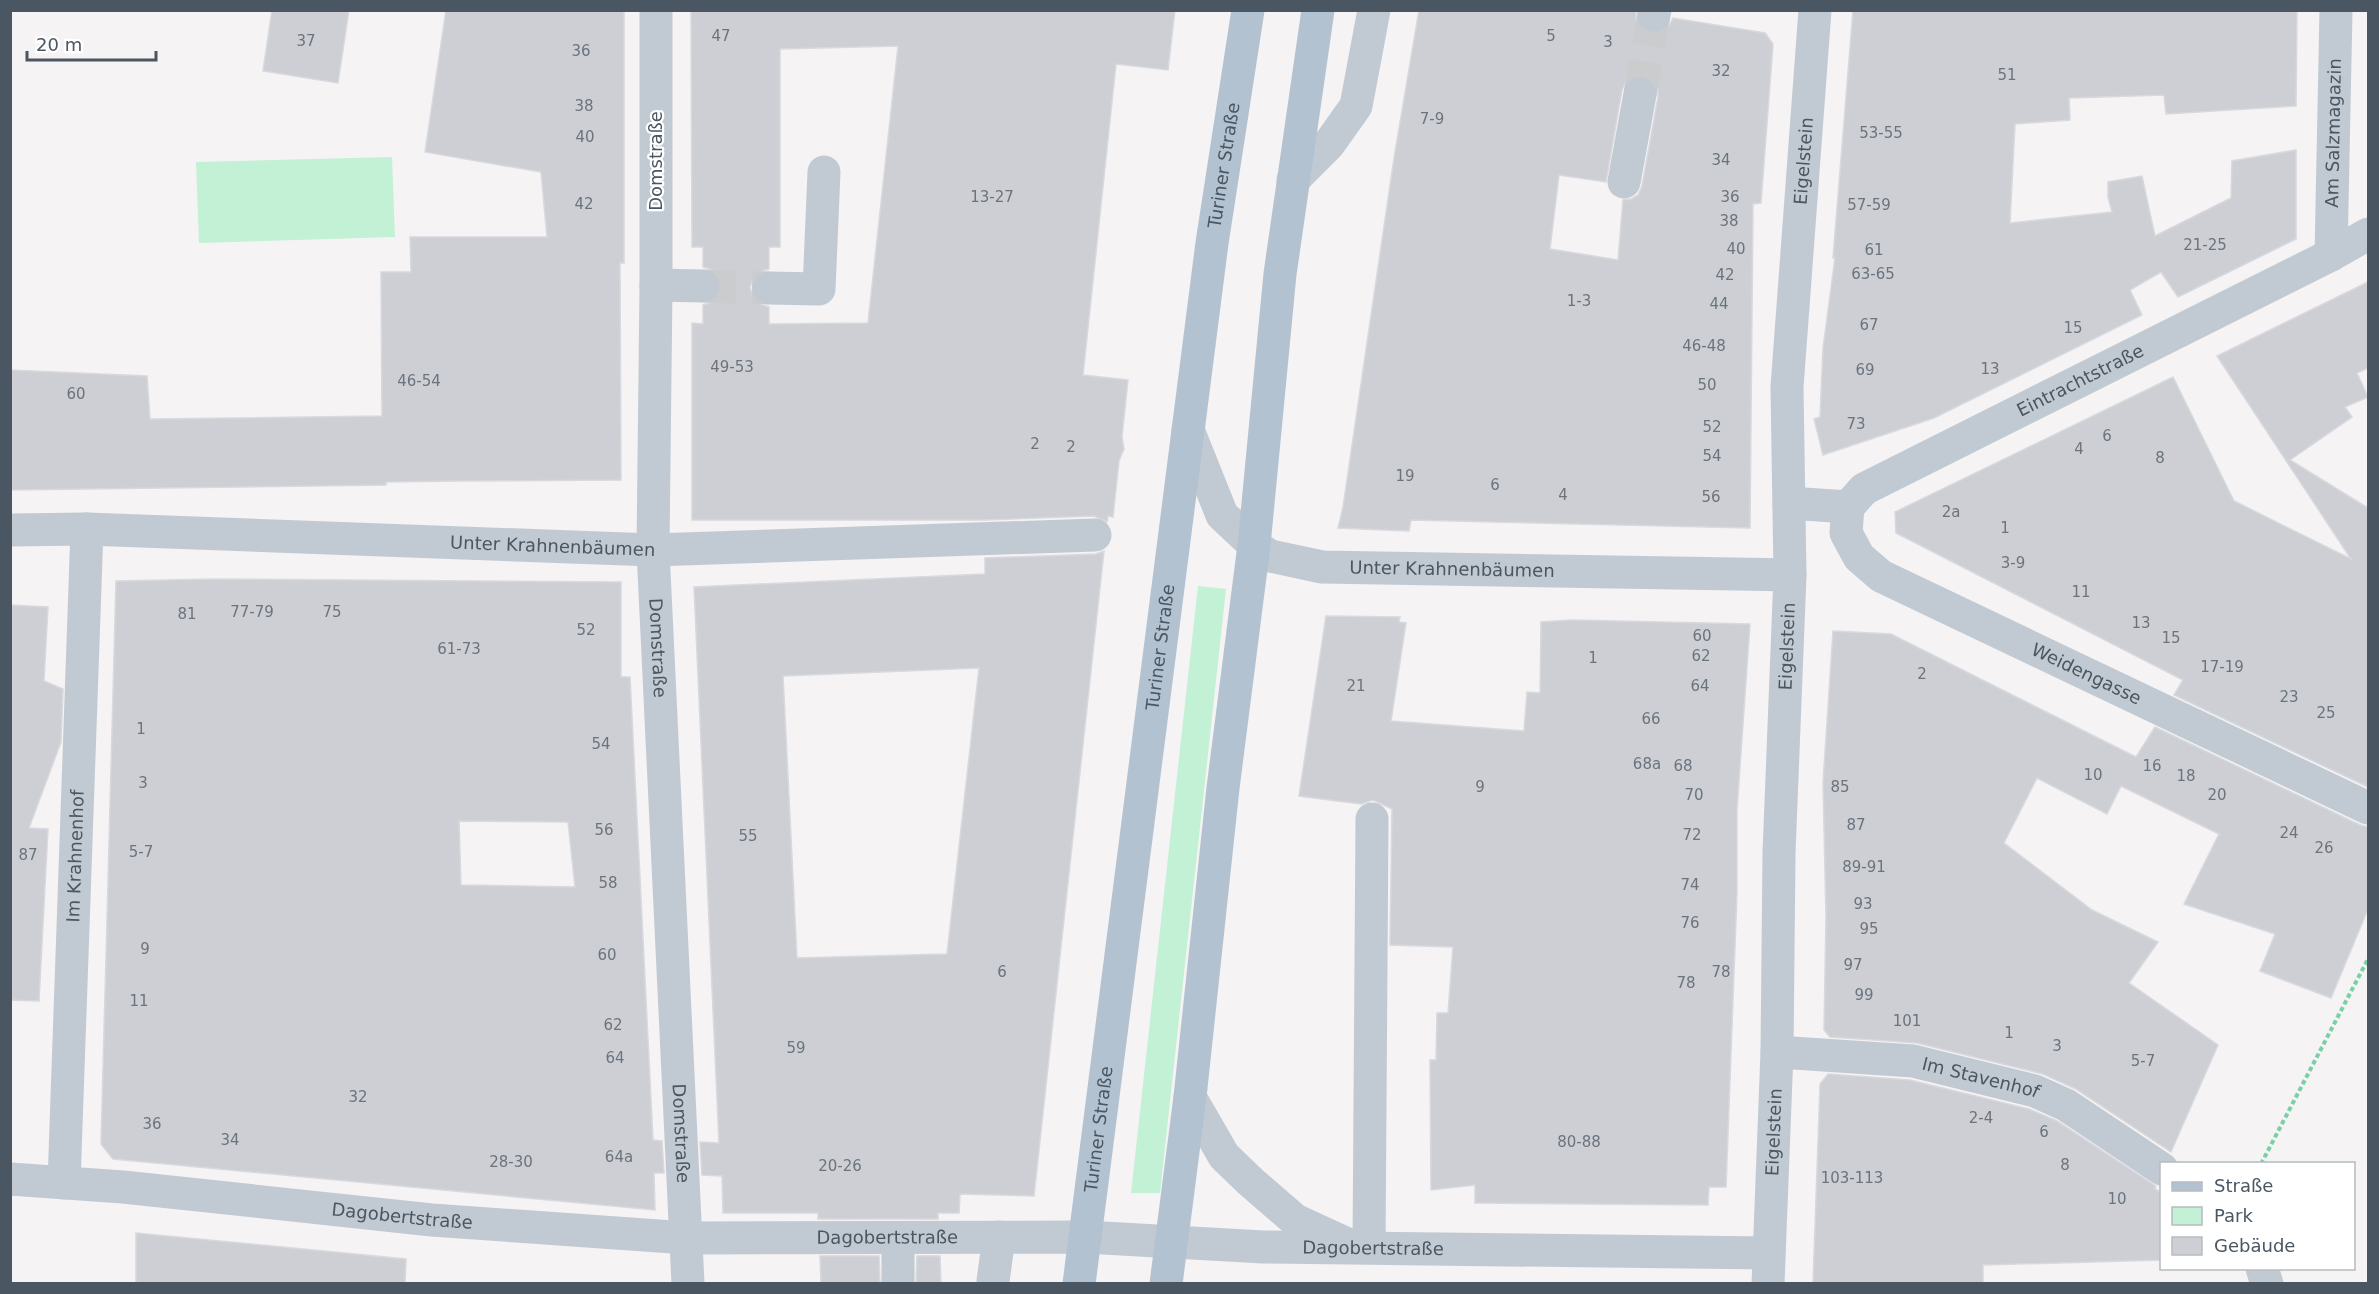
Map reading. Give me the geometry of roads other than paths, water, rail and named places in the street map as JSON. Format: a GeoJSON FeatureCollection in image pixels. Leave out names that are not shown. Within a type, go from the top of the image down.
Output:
{"type":"FeatureCollection","features":[{"type":"Feature","properties":{"kind":"main road","name":"Turiner Straße"},"geometry":{"type":"LineString","coordinates":[[1079,1284],[1212,243],[1248,10]]}},
{"type":"Feature","properties":{"kind":"main road"},"geometry":{"type":"LineString","coordinates":[[1166,1284],[1190,1097],[1223,788],[1254,545],[1280,274],[1318,10]]}},
{"type":"Feature","properties":{"kind":"street","name":"Domstraße"},"geometry":{"type":"LineString","coordinates":[[656,10],[653,550],[688,1284]]}},
{"type":"Feature","properties":{"kind":"street"},"geometry":{"type":"LineString","coordinates":[[1293,180],[1329,144],[1356,106],[1374,10]]}},
{"type":"Feature","properties":{"kind":"street","name":"Eigelstein"},"geometry":{"type":"LineString","coordinates":[[1768,1268],[1777,1052],[1779,853],[1790,575],[1787,387],[1815,10]]}},
{"type":"Feature","properties":{"kind":"street","name":"Am Salzmagazin"},"geometry":{"type":"LineString","coordinates":[[2331,255],[2336,10]]}},
{"type":"Feature","properties":{"kind":"street"},"geometry":{"type":"LineString","coordinates":[[1624,182],[1640,94]]}},
{"type":"Feature","properties":{"kind":"street"},"geometry":{"type":"LineString","coordinates":[[769,288],[819,289],[824,172]]}},
{"type":"Feature","properties":{"kind":"street","name":"Eintrachtstraße"},"geometry":{"type":"LineString","coordinates":[[1848,507],[1864,489],[2331,255],[2368,234]]}},
{"type":"Feature","properties":{"kind":"street"},"geometry":{"type":"LineString","coordinates":[[656,285],[703,286]]}},
{"type":"Feature","properties":{"kind":"street","name":"Unter Krahnenbäumen"},"geometry":{"type":"LineString","coordinates":[[1188,430],[1222,515],[1254,545],[1270,556],[1322,567],[1790,575]]}},
{"type":"Feature","properties":{"kind":"street"},"geometry":{"type":"LineString","coordinates":[[1789,503],[1848,507]]}},
{"type":"Feature","properties":{"kind":"street","name":"Weidengasse"},"geometry":{"type":"LineString","coordinates":[[1848,507],[1846,533],[1859,557],[1881,576],[2368,808]]}},
{"type":"Feature","properties":{"kind":"street","name":"Unter Krahnenbäumen"},"geometry":{"type":"LineString","coordinates":[[10,530],[87,529],[653,550],[1095,535]]}},
{"type":"Feature","properties":{"kind":"street","name":"Im Krahnenhof"},"geometry":{"type":"LineString","coordinates":[[64,1183],[63,854],[87,529]]}},
{"type":"Feature","properties":{"kind":"street"},"geometry":{"type":"LineString","coordinates":[[1190,1097],[1224,1156],[1251,1182],[1295,1220],[1361,1247],[1372,819]]}},
{"type":"Feature","properties":{"kind":"street","name":"Im Stavenhof"},"geometry":{"type":"LineString","coordinates":[[1777,1052],[1913,1061],[2036,1091],[2066,1105],[2160,1168]]}},
{"type":"Feature","properties":{"kind":"street","name":"Dagobertstraße"},"geometry":{"type":"LineString","coordinates":[[10,1179],[135,1188],[432,1220],[687,1238],[1086,1237],[1263,1247],[1361,1247],[1768,1268]]}},
{"type":"Feature","properties":{"kind":"street"},"geometry":{"type":"LineString","coordinates":[[993,1281],[999,1237]]}},
{"type":"Feature","properties":{"kind":"street"},"geometry":{"type":"LineString","coordinates":[[898,1238],[898,1281]]}},
{"type":"Feature","properties":{"kind":"tunnel"},"geometry":{"type":"LineString","coordinates":[[1640,94],[1654,15]]}},
{"type":"Feature","properties":{"kind":"tunnel"},"geometry":{"type":"LineString","coordinates":[[703,286],[769,288]]}}]}
